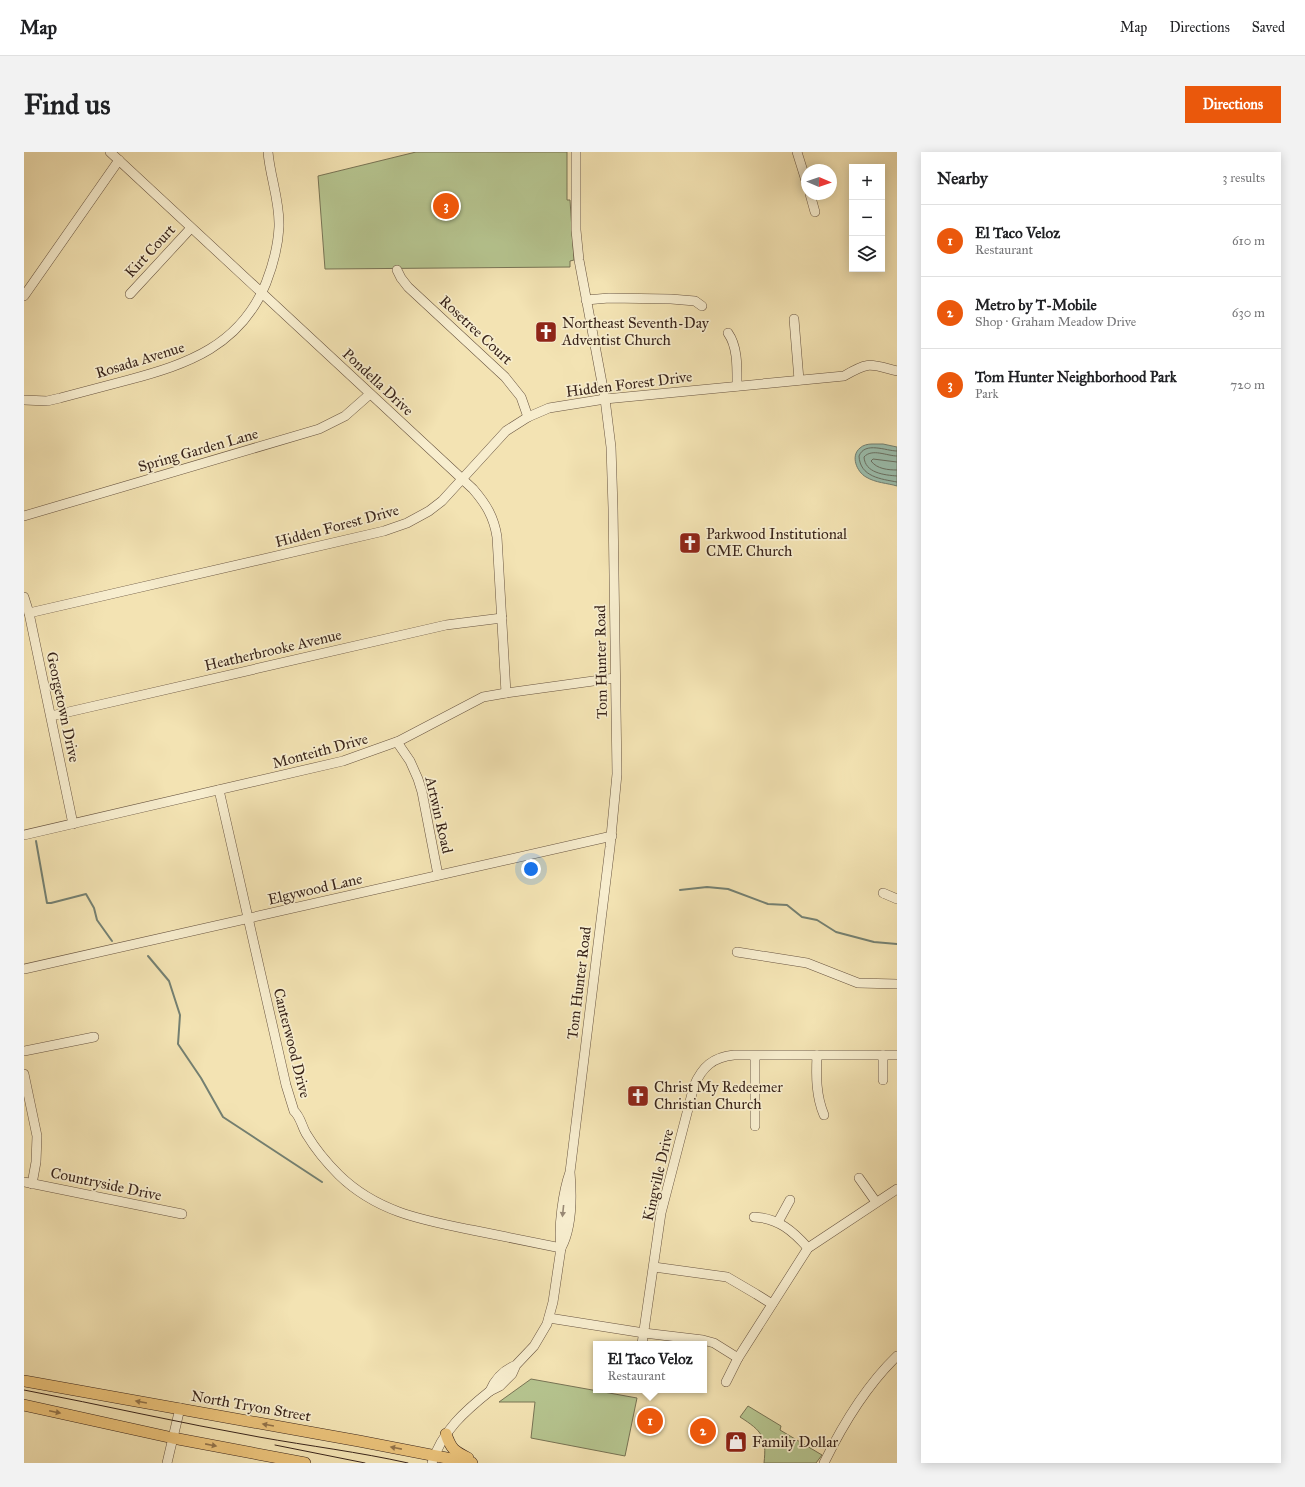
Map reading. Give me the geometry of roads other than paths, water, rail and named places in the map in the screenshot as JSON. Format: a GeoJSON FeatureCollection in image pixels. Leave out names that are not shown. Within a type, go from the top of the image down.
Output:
{"type":"FeatureCollection","features":[{"type":"Feature","properties":{"kind":"main road","name":"North Tryon Street"},"geometry":{"type":"LineString","coordinates":[[24,1380],[180,1408],[433,1459],[472,1463]]}},
{"type":"Feature","properties":{"kind":"main road"},"geometry":{"type":"LineString","coordinates":[[24,1405],[173,1438],[305,1463]]}},
{"type":"Feature","properties":{"kind":"main road"},"geometry":{"type":"LineString","coordinates":[[446,1434],[450,1445],[455,1451],[477,1463]]}},
{"type":"Feature","properties":{"kind":"street","name":"Pondella Drive"},"geometry":{"type":"LineString","coordinates":[[110,152],[462,479],[485,503],[494,520],[497,537],[506,693]]}},
{"type":"Feature","properties":{"kind":"street","name":"Rosada Avenue"},"geometry":{"type":"LineString","coordinates":[[24,400],[47,400],[60,398],[162,371],[201,355],[228,336],[250,311],[262,293],[272,269],[276,254],[279,226],[278,204],[268,152]]}},
{"type":"Feature","properties":{"kind":"street","name":"Tom Hunter Road"},"geometry":{"type":"LineString","coordinates":[[433,1459],[440,1442],[468,1409],[490,1391],[494,1382],[508,1368],[516,1365],[534,1346],[549,1318],[554,1296],[561,1248],[560,1238],[566,1184],[570,1172],[612,836],[617,774],[612,466],[604,398],[579,260],[576,230],[576,152]]}},
{"type":"Feature","properties":{"kind":"street"},"geometry":{"type":"LineString","coordinates":[[797,152],[801,165]]}},
{"type":"Feature","properties":{"kind":"street"},"geometry":{"type":"LineString","coordinates":[[24,296],[119,160]]}},
{"type":"Feature","properties":{"kind":"street"},"geometry":{"type":"LineString","coordinates":[[812,200],[815,212]]}},
{"type":"Feature","properties":{"kind":"street","name":"Kirt Court"},"geometry":{"type":"LineString","coordinates":[[130,294],[191,228]]}},
{"type":"Feature","properties":{"kind":"street","name":"Rosetree Court"},"geometry":{"type":"LineString","coordinates":[[397,270],[408,287],[505,377],[521,397],[528,417]]}},
{"type":"Feature","properties":{"kind":"street"},"geometry":{"type":"LineString","coordinates":[[586,300],[609,298],[671,299],[695,301],[702,306]]}},
{"type":"Feature","properties":{"kind":"street"},"geometry":{"type":"LineString","coordinates":[[794,320],[799,380]]}},
{"type":"Feature","properties":{"kind":"street"},"geometry":{"type":"LineString","coordinates":[[728,332],[734,342],[735,348],[737,386]]}},
{"type":"Feature","properties":{"kind":"street","name":"Hidden Forest Drive"},"geometry":{"type":"LineString","coordinates":[[29,613],[384,531],[407,523],[429,510],[442,500],[506,431],[528,417],[549,408],[604,398],[844,376],[865,365],[873,365],[897,371]]}},
{"type":"Feature","properties":{"kind":"street","name":"Spring Garden Lane"},"geometry":{"type":"LineString","coordinates":[[24,516],[319,429],[345,416],[370,394]]}},
{"type":"Feature","properties":{"kind":"street","name":"Georgetown Drive"},"geometry":{"type":"LineString","coordinates":[[24,597],[29,613],[73,824]]}},
{"type":"Feature","properties":{"kind":"street","name":"Heatherbrooke Avenue"},"geometry":{"type":"LineString","coordinates":[[51,716],[446,625],[502,618]]}},
{"type":"Feature","properties":{"kind":"street","name":"Monteith Drive"},"geometry":{"type":"LineString","coordinates":[[24,835],[330,765],[370,753],[397,742],[483,697],[615,678]]}},
{"type":"Feature","properties":{"kind":"street","name":"Artwin Road"},"geometry":{"type":"LineString","coordinates":[[397,742],[410,761],[418,779],[422,792],[438,875]]}},
{"type":"Feature","properties":{"kind":"street","name":"Canterwood Drive"},"geometry":{"type":"LineString","coordinates":[[219,790],[288,1094],[294,1111],[297,1114],[304,1131],[327,1163],[339,1176],[357,1190],[376,1202],[402,1214],[561,1248]]}},
{"type":"Feature","properties":{"kind":"street","name":"Elgywood Lane"},"geometry":{"type":"LineString","coordinates":[[24,969],[612,836]]}},
{"type":"Feature","properties":{"kind":"street"},"geometry":{"type":"LineString","coordinates":[[883,893],[897,898]]}},
{"type":"Feature","properties":{"kind":"street"},"geometry":{"type":"LineString","coordinates":[[737,952],[807,963],[858,983],[897,984]]}},
{"type":"Feature","properties":{"kind":"street"},"geometry":{"type":"LineString","coordinates":[[24,1051],[94,1036]]}},
{"type":"Feature","properties":{"kind":"street","name":"Kingville Drive"},"geometry":{"type":"LineString","coordinates":[[643,1341],[662,1213],[694,1086],[705,1067],[722,1057],[897,1054]]}},
{"type":"Feature","properties":{"kind":"street"},"geometry":{"type":"LineString","coordinates":[[817,1055],[817,1092],[819,1104],[824,1115]]}},
{"type":"Feature","properties":{"kind":"street"},"geometry":{"type":"LineString","coordinates":[[883,1055],[883,1080]]}},
{"type":"Feature","properties":{"kind":"street"},"geometry":{"type":"LineString","coordinates":[[755,1056],[755,1126]]}},
{"type":"Feature","properties":{"kind":"street"},"geometry":{"type":"LineString","coordinates":[[24,1074],[37,1136],[37,1156],[28,1183]]}},
{"type":"Feature","properties":{"kind":"street"},"geometry":{"type":"LineString","coordinates":[[859,1178],[876,1202]]}},
{"type":"Feature","properties":{"kind":"street","name":"Countryside Drive"},"geometry":{"type":"LineString","coordinates":[[28,1183],[182,1214]]}},
{"type":"Feature","properties":{"kind":"street"},"geometry":{"type":"LineString","coordinates":[[726,1382],[738,1358],[808,1248],[897,1189]]}},
{"type":"Feature","properties":{"kind":"street"},"geometry":{"type":"LineString","coordinates":[[778,1222],[790,1200]]}},
{"type":"Feature","properties":{"kind":"street"},"geometry":{"type":"LineString","coordinates":[[754,1217],[768,1218],[778,1222],[794,1232],[808,1248]]}},
{"type":"Feature","properties":{"kind":"street"},"geometry":{"type":"LineString","coordinates":[[654,1267],[727,1277],[772,1304]]}},
{"type":"Feature","properties":{"kind":"street"},"geometry":{"type":"LineString","coordinates":[[549,1318],[644,1333],[709,1341],[720,1346],[738,1358]]}},
{"type":"Feature","properties":{"kind":"street"},"geometry":{"type":"LineString","coordinates":[[824,1463],[838,1436],[870,1387],[897,1356]]}},
{"type":"Feature","properties":{"kind":"street"},"geometry":{"type":"LineString","coordinates":[[167,1463],[180,1408]]}},
{"type":"Feature","properties":{"kind":"water"},"geometry":{"type":"Polygon","coordinates":[[[867,444],[883,444],[897,447],[897,486],[870,479],[863,475],[858,468],[855,459],[857,451],[867,444]]]}},
{"type":"Feature","properties":{"kind":"waterway"},"geometry":{"type":"LineString","coordinates":[[36,841],[47,903],[86,894],[94,908],[97,920],[112,941]]}},
{"type":"Feature","properties":{"kind":"waterway"},"geometry":{"type":"LineString","coordinates":[[680,890],[707,887],[728,889],[768,904],[787,905],[802,917],[817,920],[836,932],[874,942],[897,944]]}},
{"type":"Feature","properties":{"kind":"waterway"},"geometry":{"type":"LineString","coordinates":[[148,956],[169,981],[180,1015],[178,1044],[201,1078],[223,1117],[322,1182]]}},
{"type":"Feature","properties":{"kind":"tram line"},"geometry":{"type":"LineString","coordinates":[[24,1390],[229,1432],[408,1463]]}},
{"type":"Feature","properties":{"kind":"tram line"},"geometry":{"type":"LineString","coordinates":[[275,1445],[365,1463]]}},
{"type":"Feature","properties":{"kind":"place","name":"Tom Hunter Neighborhood Park"},"geometry":{"type":"Point","coordinates":[446,206]}},
{"type":"Feature","properties":{"kind":"place","name":"Northeast Seventh-Day Adventist Church"},"geometry":{"type":"Point","coordinates":[546,332]}},
{"type":"Feature","properties":{"kind":"place","name":"Parkwood Institutional CME Church"},"geometry":{"type":"Point","coordinates":[690,543]}},
{"type":"Feature","properties":{"kind":"place","name":"Christ My Redeemer Christian Church"},"geometry":{"type":"Point","coordinates":[638,1096]}},
{"type":"Feature","properties":{"kind":"place","name":"El Taco Veloz"},"geometry":{"type":"Point","coordinates":[650,1421]}},
{"type":"Feature","properties":{"kind":"place","name":"Metro by T-Mobile"},"geometry":{"type":"Point","coordinates":[703,1431]}},
{"type":"Feature","properties":{"kind":"place","name":"Family Dollar"},"geometry":{"type":"Point","coordinates":[736,1442]}}]}
